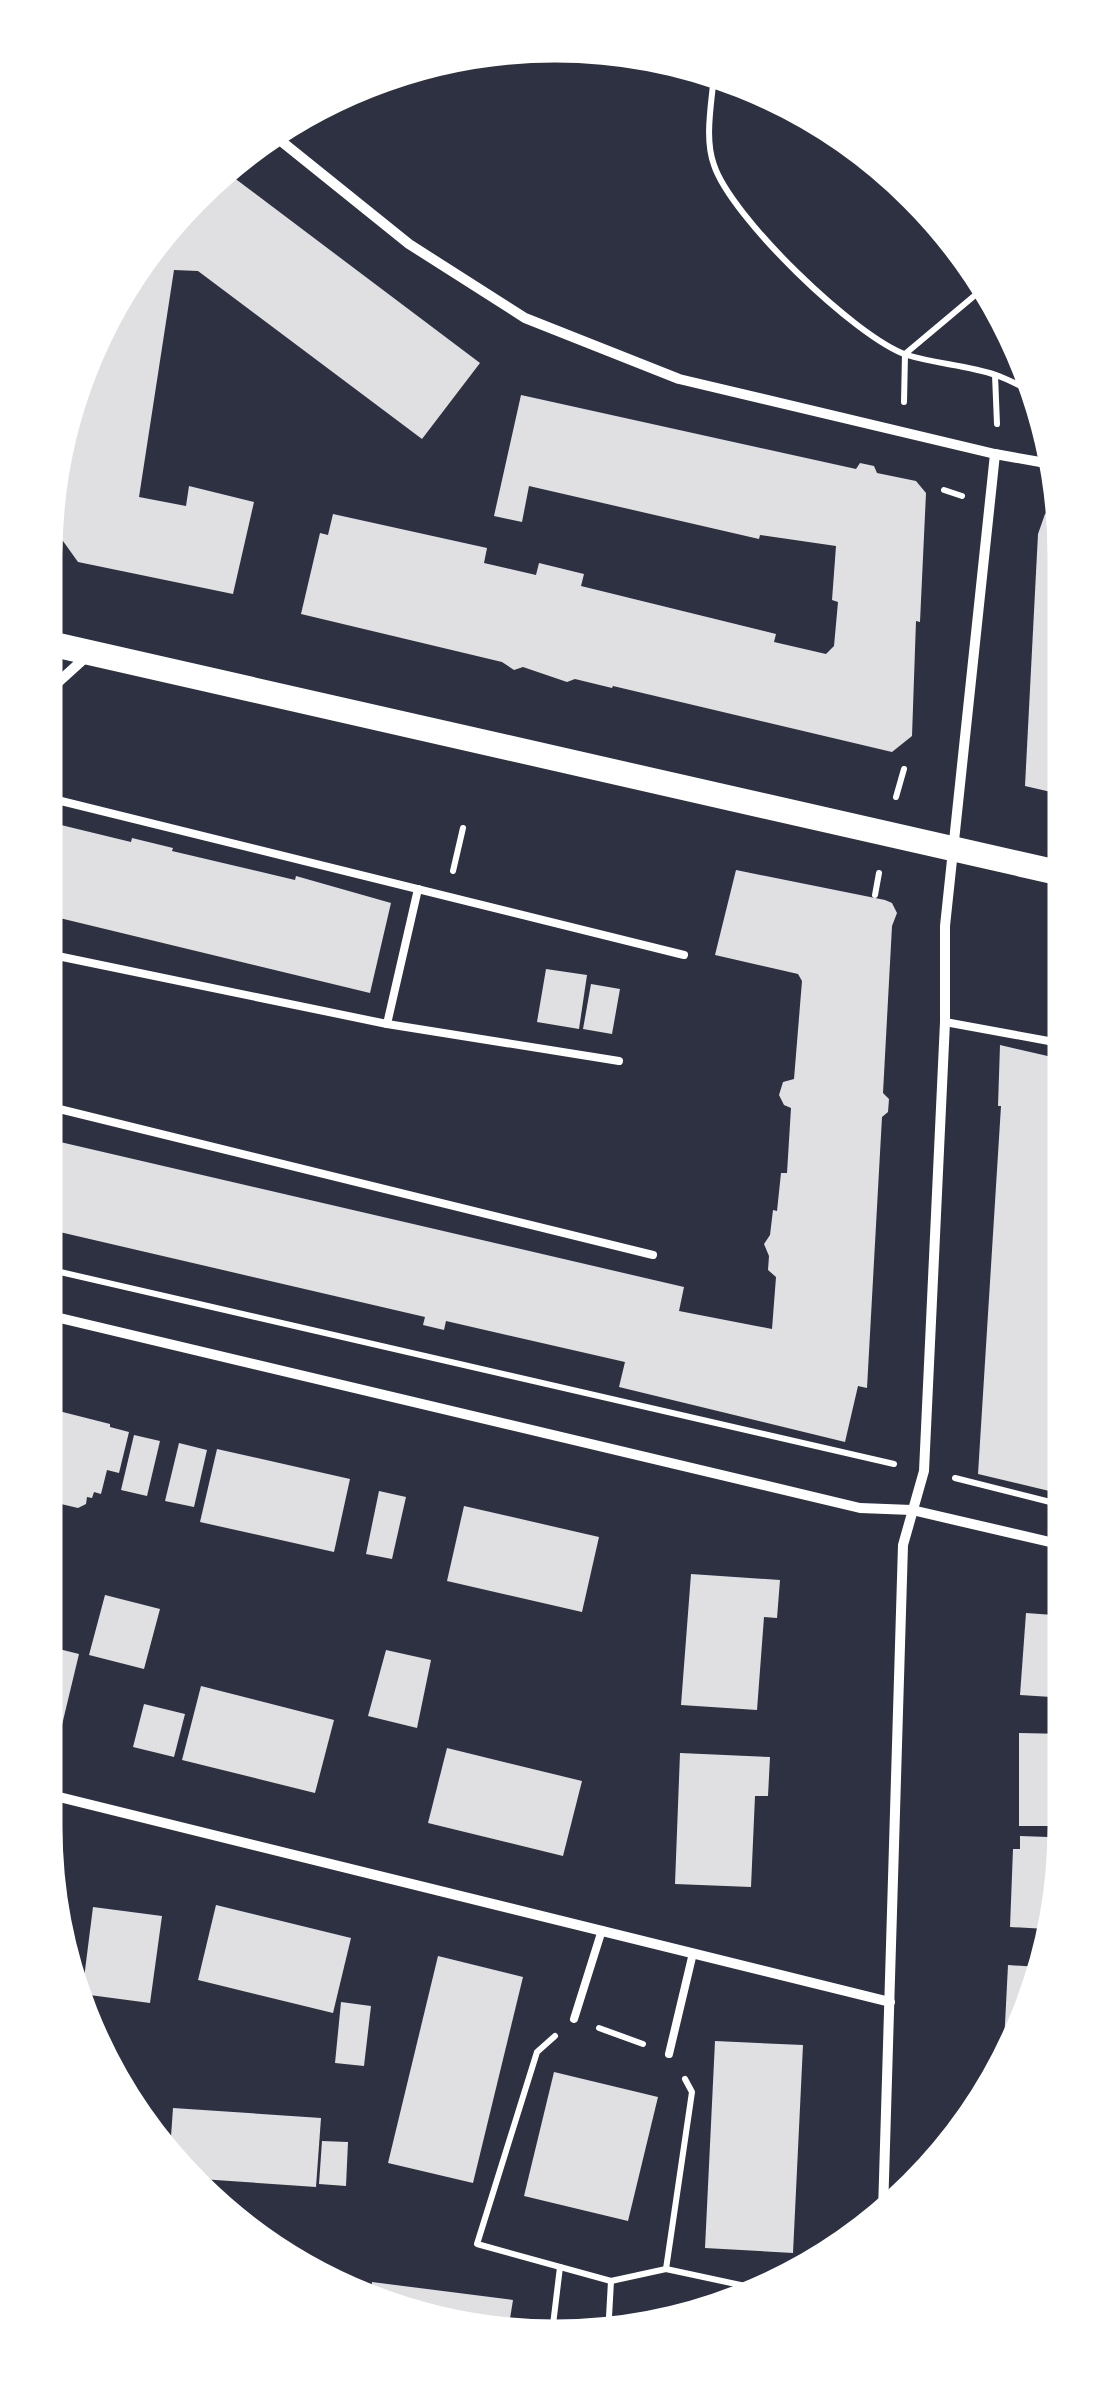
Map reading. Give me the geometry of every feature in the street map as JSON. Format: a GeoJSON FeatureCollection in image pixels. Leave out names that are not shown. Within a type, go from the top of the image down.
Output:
{"type":"FeatureCollection","features":[{"type":"Feature","properties":{"kind":"main road"},"geometry":{"type":"LineString","coordinates":[[60,646],[1050,871]]}},
{"type":"Feature","properties":{"kind":"street"},"geometry":{"type":"LineString","coordinates":[[282,142],[409,244],[525,318],[679,379],[1041,462]]}},
{"type":"Feature","properties":{"kind":"street"},"geometry":{"type":"LineString","coordinates":[[884,2197],[903,1545],[924,1471],[945,1022],[945,926],[995,454]]}},
{"type":"Feature","properties":{"kind":"street"},"geometry":{"type":"LineString","coordinates":[[60,680],[90,654]]}},
{"type":"Feature","properties":{"kind":"street"},"geometry":{"type":"LineString","coordinates":[[60,1318],[860,1508],[912,1510],[1050,1542]]}},
{"type":"Feature","properties":{"kind":"street"},"geometry":{"type":"LineString","coordinates":[[60,1798],[890,2002]]}},
{"type":"Feature","properties":{"kind":"lane"},"geometry":{"type":"LineString","coordinates":[[60,801],[684,955]]}},
{"type":"Feature","properties":{"kind":"lane"},"geometry":{"type":"LineString","coordinates":[[387,1024],[418,889]]}},
{"type":"Feature","properties":{"kind":"lane"},"geometry":{"type":"LineString","coordinates":[[60,958],[387,1024],[619,1061]]}},
{"type":"Feature","properties":{"kind":"lane"},"geometry":{"type":"LineString","coordinates":[[945,1022],[1050,1041]]}},
{"type":"Feature","properties":{"kind":"lane"},"geometry":{"type":"LineString","coordinates":[[60,1109],[653,1254]]}},
{"type":"Feature","properties":{"kind":"lane"},"geometry":{"type":"LineString","coordinates":[[574,2018],[602,1930]]}},
{"type":"Feature","properties":{"kind":"lane"},"geometry":{"type":"LineString","coordinates":[[669,2054],[694,1953]]}},
{"type":"Feature","properties":{"kind":"path"},"geometry":{"type":"LineString","coordinates":[[713,86],[710,122],[714,166],[740,208],[797,273],[863,333],[906,354],[996,375],[1020,386]]}},
{"type":"Feature","properties":{"kind":"path"},"geometry":{"type":"LineString","coordinates":[[904,407],[906,354],[976,295]]}},
{"type":"Feature","properties":{"kind":"path"},"geometry":{"type":"LineString","coordinates":[[996,375],[997,429]]}},
{"type":"Feature","properties":{"kind":"path"},"geometry":{"type":"LineString","coordinates":[[448,896],[464,828]]}},
{"type":"Feature","properties":{"kind":"path"},"geometry":{"type":"LineString","coordinates":[[60,1272],[1050,1502]]}},
{"type":"Feature","properties":{"kind":"path"},"geometry":{"type":"LineString","coordinates":[[666,2269],[692,2092],[669,2054],[574,2018],[537,2052],[477,2244],[611,2281],[666,2269],[741,2285]]}},
{"type":"Feature","properties":{"kind":"path"},"geometry":{"type":"LineString","coordinates":[[553,2322],[560,2267]]}},
{"type":"Feature","properties":{"kind":"path"},"geometry":{"type":"LineString","coordinates":[[609,2319],[611,2281]]}},
{"type":"Feature","properties":{"kind":"building"},"geometry":{"type":"Polygon","coordinates":[[[235,178],[480,363],[422,439],[198,271],[174,270],[139,497],[186,506],[189,486],[254,502],[233,594],[78,562],[61,538],[63,497],[86,396],[126,307],[183,229],[235,178]]]}},
{"type":"Feature","properties":{"kind":"building"},"geometry":{"type":"Polygon","coordinates":[[[521,395],[856,469],[860,463],[874,466],[877,473],[916,481],[926,493],[912,736],[892,752],[613,686],[575,679],[567,682],[523,667],[514,670],[502,662],[301,614],[320,533],[328,535],[333,514],[487,548],[484,563],[536,575],[539,563],[584,574],[581,586],[776,634],[774,642],[826,654],[834,646],[838,602],[832,600],[836,546],[760,535],[759,539],[529,486],[522,522],[494,516],[521,395]]]}},
{"type":"Feature","properties":{"kind":"building"},"geometry":{"type":"Polygon","coordinates":[[[1048,512],[1050,555],[1050,792],[1025,786],[1038,534],[1048,512]]]}},
{"type":"Feature","properties":{"kind":"building"},"geometry":{"type":"Polygon","coordinates":[[[61,825],[131,842],[132,838],[295,880],[296,876],[391,903],[370,993],[60,918],[61,825]]]}},
{"type":"Feature","properties":{"kind":"building"},"geometry":{"type":"Polygon","coordinates":[[[736,870],[885,900],[892,903],[897,913],[892,926],[883,1093],[889,1099],[888,1112],[882,1117],[867,1388],[858,1386],[845,1442],[619,1387],[625,1362],[446,1321],[444,1330],[423,1325],[425,1317],[60,1232],[60,1142],[684,1287],[679,1311],[772,1329],[776,1277],[768,1270],[769,1256],[764,1244],[770,1235],[773,1210],[777,1211],[781,1173],[787,1173],[791,1108],[784,1105],[779,1095],[783,1082],[794,1079],[802,981],[798,974],[715,955],[736,870]]]}},
{"type":"Feature","properties":{"kind":"building"},"geometry":{"type":"Polygon","coordinates":[[[546,969],[587,975],[579,1029],[537,1022],[546,969]]]}},
{"type":"Feature","properties":{"kind":"building"},"geometry":{"type":"Polygon","coordinates":[[[591,984],[620,989],[612,1034],[583,1029],[591,984]]]}},
{"type":"Feature","properties":{"kind":"building"},"geometry":{"type":"Polygon","coordinates":[[[1000,1045],[1050,1057],[1050,1491],[978,1474],[1000,1045]]]}},
{"type":"Feature","properties":{"kind":"building"},"geometry":{"type":"Polygon","coordinates":[[[60,1411],[129,1432],[119,1473],[107,1470],[101,1494],[94,1492],[78,1508],[61,1504],[60,1411]]]}},
{"type":"Feature","properties":{"kind":"building"},"geometry":{"type":"Polygon","coordinates":[[[134,1435],[160,1441],[147,1496],[121,1490],[134,1435]]]}},
{"type":"Feature","properties":{"kind":"building"},"geometry":{"type":"Polygon","coordinates":[[[179,1443],[207,1450],[194,1507],[165,1501],[179,1443]]]}},
{"type":"Feature","properties":{"kind":"building"},"geometry":{"type":"Polygon","coordinates":[[[217,1449],[350,1479],[334,1552],[200,1522],[217,1449]]]}},
{"type":"Feature","properties":{"kind":"building"},"geometry":{"type":"Polygon","coordinates":[[[379,1491],[406,1497],[392,1559],[366,1554],[379,1491]]]}},
{"type":"Feature","properties":{"kind":"building"},"geometry":{"type":"Polygon","coordinates":[[[464,1506],[599,1537],[582,1612],[447,1581],[464,1506]]]}},
{"type":"Feature","properties":{"kind":"building"},"geometry":{"type":"Polygon","coordinates":[[[691,1574],[780,1580],[777,1618],[764,1617],[757,1710],[681,1705],[691,1574]]]}},
{"type":"Feature","properties":{"kind":"building"},"geometry":{"type":"Polygon","coordinates":[[[105,1595],[160,1609],[144,1669],[89,1655],[105,1595]]]}},
{"type":"Feature","properties":{"kind":"building"},"geometry":{"type":"Polygon","coordinates":[[[1026,1613],[1050,1615],[1050,1697],[1020,1695],[1026,1613]]]}},
{"type":"Feature","properties":{"kind":"building"},"geometry":{"type":"Polygon","coordinates":[[[60,1649],[79,1654],[60,1729],[60,1649]]]}},
{"type":"Feature","properties":{"kind":"building"},"geometry":{"type":"Polygon","coordinates":[[[386,1650],[431,1660],[417,1728],[368,1716],[386,1650]]]}},
{"type":"Feature","properties":{"kind":"building"},"geometry":{"type":"Polygon","coordinates":[[[201,1686],[334,1720],[315,1793],[182,1760],[201,1686]]]}},
{"type":"Feature","properties":{"kind":"building"},"geometry":{"type":"Polygon","coordinates":[[[144,1704],[185,1714],[174,1757],[133,1747],[144,1704]]]}},
{"type":"Feature","properties":{"kind":"building"},"geometry":{"type":"Polygon","coordinates":[[[1019,1733],[1050,1734],[1048,1826],[1019,1826],[1019,1733]]]}},
{"type":"Feature","properties":{"kind":"building"},"geometry":{"type":"Polygon","coordinates":[[[447,1748],[582,1781],[563,1856],[428,1823],[447,1748]]]}},
{"type":"Feature","properties":{"kind":"building"},"geometry":{"type":"Polygon","coordinates":[[[680,1753],[770,1757],[768,1796],[755,1796],[751,1887],[675,1884],[680,1753]]]}},
{"type":"Feature","properties":{"kind":"building"},"geometry":{"type":"Polygon","coordinates":[[[1020,1836],[1048,1837],[1046,1892],[1039,1929],[1010,1927],[1013,1849],[1020,1849],[1020,1836]]]}},
{"type":"Feature","properties":{"kind":"building"},"geometry":{"type":"Polygon","coordinates":[[[216,1905],[351,1938],[333,2013],[198,1980],[216,1905]]]}},
{"type":"Feature","properties":{"kind":"building"},"geometry":{"type":"Polygon","coordinates":[[[93,1907],[162,1916],[150,2003],[90,1995],[84,1979],[93,1907]]]}},
{"type":"Feature","properties":{"kind":"building"},"geometry":{"type":"Polygon","coordinates":[[[438,1956],[523,1977],[473,2183],[388,2163],[438,1956]]]}},
{"type":"Feature","properties":{"kind":"building"},"geometry":{"type":"Polygon","coordinates":[[[1008,1965],[1030,1966],[1024,1986],[1005,2033],[1008,1965]]]}},
{"type":"Feature","properties":{"kind":"building"},"geometry":{"type":"Polygon","coordinates":[[[341,2002],[371,2006],[364,2066],[335,2063],[341,2002]]]}},
{"type":"Feature","properties":{"kind":"building"},"geometry":{"type":"Polygon","coordinates":[[[715,2041],[803,2045],[793,2253],[705,2248],[715,2041]]]}},
{"type":"Feature","properties":{"kind":"building"},"geometry":{"type":"Polygon","coordinates":[[[554,2072],[658,2097],[628,2221],[524,2196],[554,2072]]]}},
{"type":"Feature","properties":{"kind":"building"},"geometry":{"type":"Polygon","coordinates":[[[173,2108],[321,2118],[316,2187],[208,2180],[171,2139],[173,2108]]]}},
{"type":"Feature","properties":{"kind":"building"},"geometry":{"type":"Polygon","coordinates":[[[322,2141],[348,2142],[346,2186],[319,2184],[322,2141]]]}},
{"type":"Feature","properties":{"kind":"building"},"geometry":{"type":"Polygon","coordinates":[[[372,2282],[513,2300],[510,2320],[427,2305],[371,2286],[372,2282]]]}}]}
